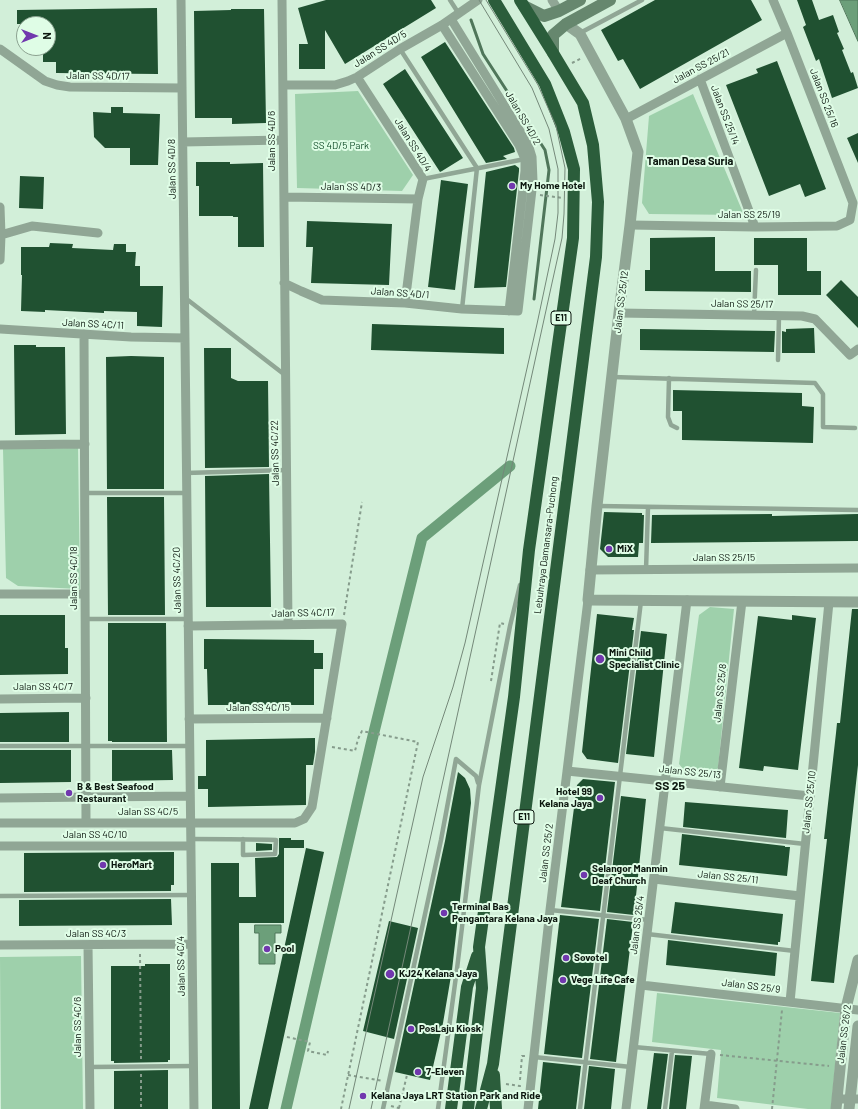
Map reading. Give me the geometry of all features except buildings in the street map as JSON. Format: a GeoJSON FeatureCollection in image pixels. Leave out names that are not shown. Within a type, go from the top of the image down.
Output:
{"type":"FeatureCollection","features":[{"type":"Feature","properties":{"kind":"highway","name":"Lebuhraya Damansara–Puchong"},"geometry":{"type":"LineString","coordinates":[[468,1109],[482,988],[479,947],[514,697],[529,550],[572,238],[574,169],[564,132],[545,84],[494,0]]}},
{"type":"Feature","properties":{"kind":"highway","name":"Lebuhraya Damansara–Puchong"},"geometry":{"type":"LineString","coordinates":[[482,1109],[493,1064],[596,257],[598,202],[593,145],[582,103],[522,3]]}},
{"type":"Feature","properties":{"kind":"highway"},"geometry":{"type":"LineString","coordinates":[[451,1109],[467,987],[479,947]]}},
{"type":"Feature","properties":{"kind":"highway"},"geometry":{"type":"LineString","coordinates":[[493,1064],[496,1109]]}},
{"type":"Feature","properties":{"kind":"main road"},"geometry":{"type":"LineString","coordinates":[[522,3],[544,16],[559,11],[580,0]]}},
{"type":"Feature","properties":{"kind":"main road"},"geometry":{"type":"LineString","coordinates":[[553,53],[553,35],[566,24],[610,0]]}},
{"type":"Feature","properties":{"kind":"main road"},"geometry":{"type":"LineString","coordinates":[[559,11],[566,24]]}},
{"type":"Feature","properties":{"kind":"street","name":"Jalan SS 4D/8"},"geometry":{"type":"LineString","coordinates":[[181,0],[185,338]]}},
{"type":"Feature","properties":{"kind":"street","name":"Jalan SS 4D/6"},"geometry":{"type":"LineString","coordinates":[[282,0],[284,283]]}},
{"type":"Feature","properties":{"kind":"street","name":"Jalan SS 4D/5"},"geometry":{"type":"LineString","coordinates":[[283,86],[335,85],[357,77],[400,49],[455,17],[478,0]]}},
{"type":"Feature","properties":{"kind":"street"},"geometry":{"type":"LineString","coordinates":[[552,0],[559,11]]}},
{"type":"Feature","properties":{"kind":"street","name":"Jalan SS 25/16"},"geometry":{"type":"LineString","coordinates":[[773,0],[853,203]]}},
{"type":"Feature","properties":{"kind":"street","name":"Jalan SS 4D/2"},"geometry":{"type":"LineString","coordinates":[[455,17],[528,144],[533,181],[514,311]]}},
{"type":"Feature","properties":{"kind":"street","name":"Jalan SS 25/12"},"geometry":{"type":"LineString","coordinates":[[566,24],[580,34],[626,119],[638,152],[597,506],[588,600]]}},
{"type":"Feature","properties":{"kind":"street"},"geometry":{"type":"LineString","coordinates":[[442,25],[519,145],[529,158]]}},
{"type":"Feature","properties":{"kind":"street","name":"Jalan SS 25/21"},"geometry":{"type":"LineString","coordinates":[[626,119],[787,33]]}},
{"type":"Feature","properties":{"kind":"street","name":"Jalan SS 4D/17"},"geometry":{"type":"LineString","coordinates":[[0,50],[45,81],[57,86],[182,88]]}},
{"type":"Feature","properties":{"kind":"street","name":"Jalan SS 4D/4"},"geometry":{"type":"LineString","coordinates":[[357,77],[423,179],[418,199],[405,303]]}},
{"type":"Feature","properties":{"kind":"street","name":"Jalan SS 25/14"},"geometry":{"type":"LineString","coordinates":[[700,79],[755,227]]}},
{"type":"Feature","properties":{"kind":"street"},"geometry":{"type":"LineString","coordinates":[[182,142],[283,140]]}},
{"type":"Feature","properties":{"kind":"street","name":"Jalan SS 4D/3"},"geometry":{"type":"LineString","coordinates":[[284,197],[418,199]]}},
{"type":"Feature","properties":{"kind":"street","name":"Jalan SS 25/19"},"geometry":{"type":"LineString","coordinates":[[630,225],[755,227],[837,226],[854,220],[853,203]]}},
{"type":"Feature","properties":{"kind":"street"},"geometry":{"type":"LineString","coordinates":[[0,207],[0,260]]}},
{"type":"Feature","properties":{"kind":"street"},"geometry":{"type":"LineString","coordinates":[[1,235],[32,226],[98,233]]}},
{"type":"Feature","properties":{"kind":"street","name":"Jalan SS 4D/1"},"geometry":{"type":"LineString","coordinates":[[284,283],[322,300],[405,303],[462,309],[514,311]]}},
{"type":"Feature","properties":{"kind":"street","name":"Jalan SS 4C/22"},"geometry":{"type":"LineString","coordinates":[[284,283],[288,624]]}},
{"type":"Feature","properties":{"kind":"street","name":"Jalan SS 25/17"},"geometry":{"type":"LineString","coordinates":[[619,313],[802,316],[815,319],[850,356],[858,349]]}},
{"type":"Feature","properties":{"kind":"street","name":"Jalan SS 4C/11"},"geometry":{"type":"LineString","coordinates":[[0,329],[185,338]]}},
{"type":"Feature","properties":{"kind":"street","name":"Jalan SS 4C/18"},"geometry":{"type":"LineString","coordinates":[[84,334],[86,823]]}},
{"type":"Feature","properties":{"kind":"street","name":"Jalan SS 4C/20"},"geometry":{"type":"LineString","coordinates":[[185,338],[191,822]]}},
{"type":"Feature","properties":{"kind":"street"},"geometry":{"type":"LineString","coordinates":[[0,445],[85,444]]}},
{"type":"Feature","properties":{"kind":"street","name":"Jalan SS 25/15"},"geometry":{"type":"LineString","coordinates":[[590,570],[858,568]]}},
{"type":"Feature","properties":{"kind":"street"},"geometry":{"type":"LineString","coordinates":[[0,594],[85,594]]}},
{"type":"Feature","properties":{"kind":"street"},"geometry":{"type":"LineString","coordinates":[[588,600],[858,602]]}},
{"type":"Feature","properties":{"kind":"street","name":"Jalan SS 25/2"},"geometry":{"type":"LineString","coordinates":[[528,1109],[550,910],[588,600]]}},
{"type":"Feature","properties":{"kind":"street","name":"Jalan SS 25/4"},"geometry":{"type":"LineString","coordinates":[[626,1109],[687,600]]}},
{"type":"Feature","properties":{"kind":"street","name":"Jalan SS 25/8"},"geometry":{"type":"LineString","coordinates":[[720,787],[742,601]]}},
{"type":"Feature","properties":{"kind":"street","name":"Jalan SS 25/10"},"geometry":{"type":"LineString","coordinates":[[786,1001],[795,951],[829,602]]}},
{"type":"Feature","properties":{"kind":"street","name":"Jalan SS 4C/17"},"geometry":{"type":"LineString","coordinates":[[188,622],[342,624]]}},
{"type":"Feature","properties":{"kind":"street"},"geometry":{"type":"LineString","coordinates":[[322,744],[342,624]]}},
{"type":"Feature","properties":{"kind":"street","name":"Jalan SS 4C/7"},"geometry":{"type":"LineString","coordinates":[[0,699],[86,698]]}},
{"type":"Feature","properties":{"kind":"street"},"geometry":{"type":"LineString","coordinates":[[314,719],[329,702]]}},
{"type":"Feature","properties":{"kind":"street","name":"Jalan SS 4C/15"},"geometry":{"type":"LineString","coordinates":[[189,719],[327,718]]}},
{"type":"Feature","properties":{"kind":"street","name":"Jalan SS 4C/5"},"geometry":{"type":"LineString","coordinates":[[0,823],[295,823],[304,819],[312,807],[322,744]]}},
{"type":"Feature","properties":{"kind":"street","name":"Jalan SS 25/13"},"geometry":{"type":"LineString","coordinates":[[567,771],[810,796]]}},
{"type":"Feature","properties":{"kind":"street","name":"Jalan SS 4C/5"},"geometry":{"type":"LineString","coordinates":[[0,798],[190,796]]}},
{"type":"Feature","properties":{"kind":"street","name":"Jalan SS 4C/4"},"geometry":{"type":"LineString","coordinates":[[191,822],[194,1109]]}},
{"type":"Feature","properties":{"kind":"street","name":"Jalan SS 4C/10"},"geometry":{"type":"LineString","coordinates":[[0,846],[191,842]]}},
{"type":"Feature","properties":{"kind":"street","name":"Jalan SS 25/11"},"geometry":{"type":"LineString","coordinates":[[654,879],[800,896]]}},
{"type":"Feature","properties":{"kind":"street","name":"Jalan SS 4C/3"},"geometry":{"type":"LineString","coordinates":[[0,945],[192,944]]}},
{"type":"Feature","properties":{"kind":"street","name":"Jalan SS 4C/6"},"geometry":{"type":"LineString","coordinates":[[88,945],[90,1109]]}},
{"type":"Feature","properties":{"kind":"street","name":"Jalan SS 26/2"},"geometry":{"type":"LineString","coordinates":[[837,1104],[846,1008],[858,960]]}},
{"type":"Feature","properties":{"kind":"street","name":"Jalan SS 25/9"},"geometry":{"type":"LineString","coordinates":[[641,985],[858,1010]]}},
{"type":"Feature","properties":{"kind":"street","name":"Jalan SS 26/2"},"geometry":{"type":"LineString","coordinates":[[852,1102],[858,1026]]}},
{"type":"Feature","properties":{"kind":"street"},"geometry":{"type":"LineString","coordinates":[[711,1054],[704,1107],[735,1109]]}},
{"type":"Feature","properties":{"kind":"street"},"geometry":{"type":"LineString","coordinates":[[837,1104],[852,1102]]}},
{"type":"Feature","properties":{"kind":"lane"},"geometry":{"type":"LineString","coordinates":[[450,0],[455,17]]}},
{"type":"Feature","properties":{"kind":"lane"},"geometry":{"type":"LineString","coordinates":[[580,34],[642,0]]}},
{"type":"Feature","properties":{"kind":"lane"},"geometry":{"type":"LineString","coordinates":[[400,49],[477,168],[462,309]]}},
{"type":"Feature","properties":{"kind":"lane"},"geometry":{"type":"LineString","coordinates":[[423,179],[529,158]]}},
{"type":"Feature","properties":{"kind":"lane"},"geometry":{"type":"LineString","coordinates":[[754,315],[756,270]]}},
{"type":"Feature","properties":{"kind":"lane"},"geometry":{"type":"LineString","coordinates":[[184,297],[285,375]]}},
{"type":"Feature","properties":{"kind":"lane"},"geometry":{"type":"LineString","coordinates":[[778,360],[779,315]]}},
{"type":"Feature","properties":{"kind":"lane"},"geometry":{"type":"LineString","coordinates":[[612,376],[815,382],[823,394],[823,427],[855,428]]}},
{"type":"Feature","properties":{"kind":"lane"},"geometry":{"type":"LineString","coordinates":[[669,378],[668,417],[671,425],[677,428]]}},
{"type":"Feature","properties":{"kind":"lane"},"geometry":{"type":"LineString","coordinates":[[186,473],[286,470]]}},
{"type":"Feature","properties":{"kind":"lane"},"geometry":{"type":"LineString","coordinates":[[85,493],[187,493]]}},
{"type":"Feature","properties":{"kind":"lane"},"geometry":{"type":"LineString","coordinates":[[597,506],[858,510]]}},
{"type":"Feature","properties":{"kind":"lane"},"geometry":{"type":"LineString","coordinates":[[646,570],[648,507]]}},
{"type":"Feature","properties":{"kind":"lane"},"geometry":{"type":"LineString","coordinates":[[438,1109],[457,969],[479,785],[510,626],[529,550]]}},
{"type":"Feature","properties":{"kind":"lane"},"geometry":{"type":"LineString","coordinates":[[580,1109],[641,601]]}},
{"type":"Feature","properties":{"kind":"lane"},"geometry":{"type":"LineString","coordinates":[[85,619],[188,622]]}},
{"type":"Feature","properties":{"kind":"lane"},"geometry":{"type":"LineString","coordinates":[[0,746],[190,746]]}},
{"type":"Feature","properties":{"kind":"lane"},"geometry":{"type":"LineString","coordinates":[[382,1109],[441,840],[456,759],[476,776],[479,785]]}},
{"type":"Feature","properties":{"kind":"lane"},"geometry":{"type":"LineString","coordinates":[[660,828],[805,844]]}},
{"type":"Feature","properties":{"kind":"lane","name":"Jalan SS 4C/10"},"geometry":{"type":"LineString","coordinates":[[191,842],[243,839],[276,840],[276,854],[243,854],[243,839]]}},
{"type":"Feature","properties":{"kind":"lane"},"geometry":{"type":"LineString","coordinates":[[0,896],[192,895]]}},
{"type":"Feature","properties":{"kind":"lane"},"geometry":{"type":"LineString","coordinates":[[550,910],[649,920]]}},
{"type":"Feature","properties":{"kind":"lane"},"geometry":{"type":"LineString","coordinates":[[647,934],[795,951]]}},
{"type":"Feature","properties":{"kind":"lane"},"geometry":{"type":"LineString","coordinates":[[634,1047],[711,1054]]}},
{"type":"Feature","properties":{"kind":"lane"},"geometry":{"type":"LineString","coordinates":[[665,1109],[672,1051]]}},
{"type":"Feature","properties":{"kind":"lane"},"geometry":{"type":"LineString","coordinates":[[533,1057],[631,1067]]}},
{"type":"Feature","properties":{"kind":"lane"},"geometry":{"type":"LineString","coordinates":[[89,1067],[194,1066]]}},
{"type":"Feature","properties":{"kind":"path"},"geometry":{"type":"LineString","coordinates":[[536,194],[556,197]]}},
{"type":"Feature","properties":{"kind":"path","name":"Jalan SS 4C/17"},"geometry":{"type":"LineString","coordinates":[[342,624],[362,502]]}},
{"type":"Feature","properties":{"kind":"path"},"geometry":{"type":"LineString","coordinates":[[322,744],[337,749],[355,751],[358,738],[362,731],[418,742],[341,1109]]}},
{"type":"Feature","properties":{"kind":"path"},"geometry":{"type":"LineString","coordinates":[[140,945],[142,1109]]}},
{"type":"Feature","properties":{"kind":"path"},"geometry":{"type":"LineString","coordinates":[[772,1109],[777,1061],[786,1001]]}},
{"type":"Feature","properties":{"kind":"path"},"geometry":{"type":"LineString","coordinates":[[286,1037],[310,1042],[308,1051],[328,1055],[328,1051]]}},
{"type":"Feature","properties":{"kind":"path"},"geometry":{"type":"LineString","coordinates":[[711,1054],[840,1068]]}},
{"type":"Feature","properties":{"kind":"path"},"geometry":{"type":"LineString","coordinates":[[520,1086],[522,1056]]}},
{"type":"Feature","properties":{"kind":"path"},"geometry":{"type":"LineString","coordinates":[[348,1075],[389,1082]]}},
{"type":"Feature","properties":{"kind":"path"},"geometry":{"type":"LineString","coordinates":[[399,1108],[407,1075]]}},
{"type":"Feature","properties":{"kind":"green space","name":"SS 4D/5 Park"},"geometry":{"type":"Polygon","coordinates":[[[358,91],[413,175],[402,191],[297,188],[295,94],[358,91]]]}},
{"type":"Feature","properties":{"kind":"green space"},"geometry":{"type":"Polygon","coordinates":[[[693,94],[744,215],[649,214],[642,203],[649,116],[693,94]]]}},
{"type":"Feature","properties":{"kind":"green space"},"geometry":{"type":"Polygon","coordinates":[[[78,448],[80,589],[18,586],[6,578],[3,449],[78,448]]]}},
{"type":"Feature","properties":{"kind":"green space"},"geometry":{"type":"Polygon","coordinates":[[[710,607],[734,609],[718,768],[708,776],[688,775],[679,764],[699,615],[710,607]]]}},
{"type":"Feature","properties":{"kind":"green space"},"geometry":{"type":"Polygon","coordinates":[[[81,956],[83,1109],[1,1109],[0,957],[81,956]]]}},
{"type":"Feature","properties":{"kind":"green space"},"geometry":{"type":"Polygon","coordinates":[[[657,993],[840,1013],[831,1109],[808,1109],[717,1098],[721,1050],[652,1042],[657,993]]]}},
{"type":"Feature","properties":{"kind":"shaded area"},"geometry":{"type":"Polygon","coordinates":[[[840,0],[858,0],[858,41],[840,0]]]}},
{"type":"Feature","properties":{"kind":"shaded area","name":"Pool"},"geometry":{"type":"Polygon","coordinates":[[[255,925],[281,925],[281,933],[275,933],[275,964],[259,964],[259,933],[255,933],[255,925]]]}},
{"type":"Feature","properties":{"kind":"waterway"},"geometry":{"type":"LineString","coordinates":[[471,20],[483,54],[545,150],[549,170],[534,299]]}},
{"type":"Feature","properties":{"kind":"waterway"},"geometry":{"type":"LineString","coordinates":[[286,1109],[372,740],[422,538],[510,466]]}},
{"type":"Feature","properties":{"kind":"tram line"},"geometry":{"type":"LineString","coordinates":[[349,1109],[423,777],[453,687],[465,643],[555,239],[558,213],[558,169],[549,129],[532,88],[479,0]]}},
{"type":"Feature","properties":{"kind":"tram line"},"geometry":{"type":"LineString","coordinates":[[371,1109],[562,238],[565,168],[556,126],[538,85],[486,0]]}},
{"type":"Feature","properties":{"kind":"place","name":"My Home Hotel"},"geometry":{"type":"Point","coordinates":[512,186]}},
{"type":"Feature","properties":{"kind":"place","name":"MiX"},"geometry":{"type":"Point","coordinates":[609,549]}},
{"type":"Feature","properties":{"kind":"place","name":"Mini Child Specialist Clinic"},"geometry":{"type":"Point","coordinates":[600,659]}},
{"type":"Feature","properties":{"kind":"place","name":"B & Best Seafood Restaurant"},"geometry":{"type":"Point","coordinates":[69,793]}},
{"type":"Feature","properties":{"kind":"place","name":"Hotel 99 Kelana Jaya"},"geometry":{"type":"Point","coordinates":[600,798]}},
{"type":"Feature","properties":{"kind":"place","name":"HeroMart"},"geometry":{"type":"Point","coordinates":[103,865]}},
{"type":"Feature","properties":{"kind":"place","name":"Selangor Manmin Deaf Church"},"geometry":{"type":"Point","coordinates":[584,875]}},
{"type":"Feature","properties":{"kind":"place","name":"Terminal Bas Pengantara Kelana Jaya"},"geometry":{"type":"Point","coordinates":[444,913]}},
{"type":"Feature","properties":{"kind":"place","name":"Pool"},"geometry":{"type":"Point","coordinates":[267,949]}},
{"type":"Feature","properties":{"kind":"place","name":"Sovotel"},"geometry":{"type":"Point","coordinates":[566,958]}},
{"type":"Feature","properties":{"kind":"place","name":"KJ24 Kelana Jaya"},"geometry":{"type":"Point","coordinates":[390,974]}},
{"type":"Feature","properties":{"kind":"place","name":"Vege Life Cafe"},"geometry":{"type":"Point","coordinates":[563,980]}},
{"type":"Feature","properties":{"kind":"place","name":"PosLaju Kiosk"},"geometry":{"type":"Point","coordinates":[411,1029]}},
{"type":"Feature","properties":{"kind":"place","name":"7-Eleven"},"geometry":{"type":"Point","coordinates":[418,1072]}},
{"type":"Feature","properties":{"kind":"place","name":"Kelana Jaya LRT Station Park and Ride"},"geometry":{"type":"Point","coordinates":[363,1096]}},
{"type":"Feature","properties":{"kind":"district","name":"Taman Desa Suria"},"geometry":{"type":"Point","coordinates":[690,161]}},
{"type":"Feature","properties":{"kind":"district","name":"SS 25"},"geometry":{"type":"Point","coordinates":[670,786]}}]}
